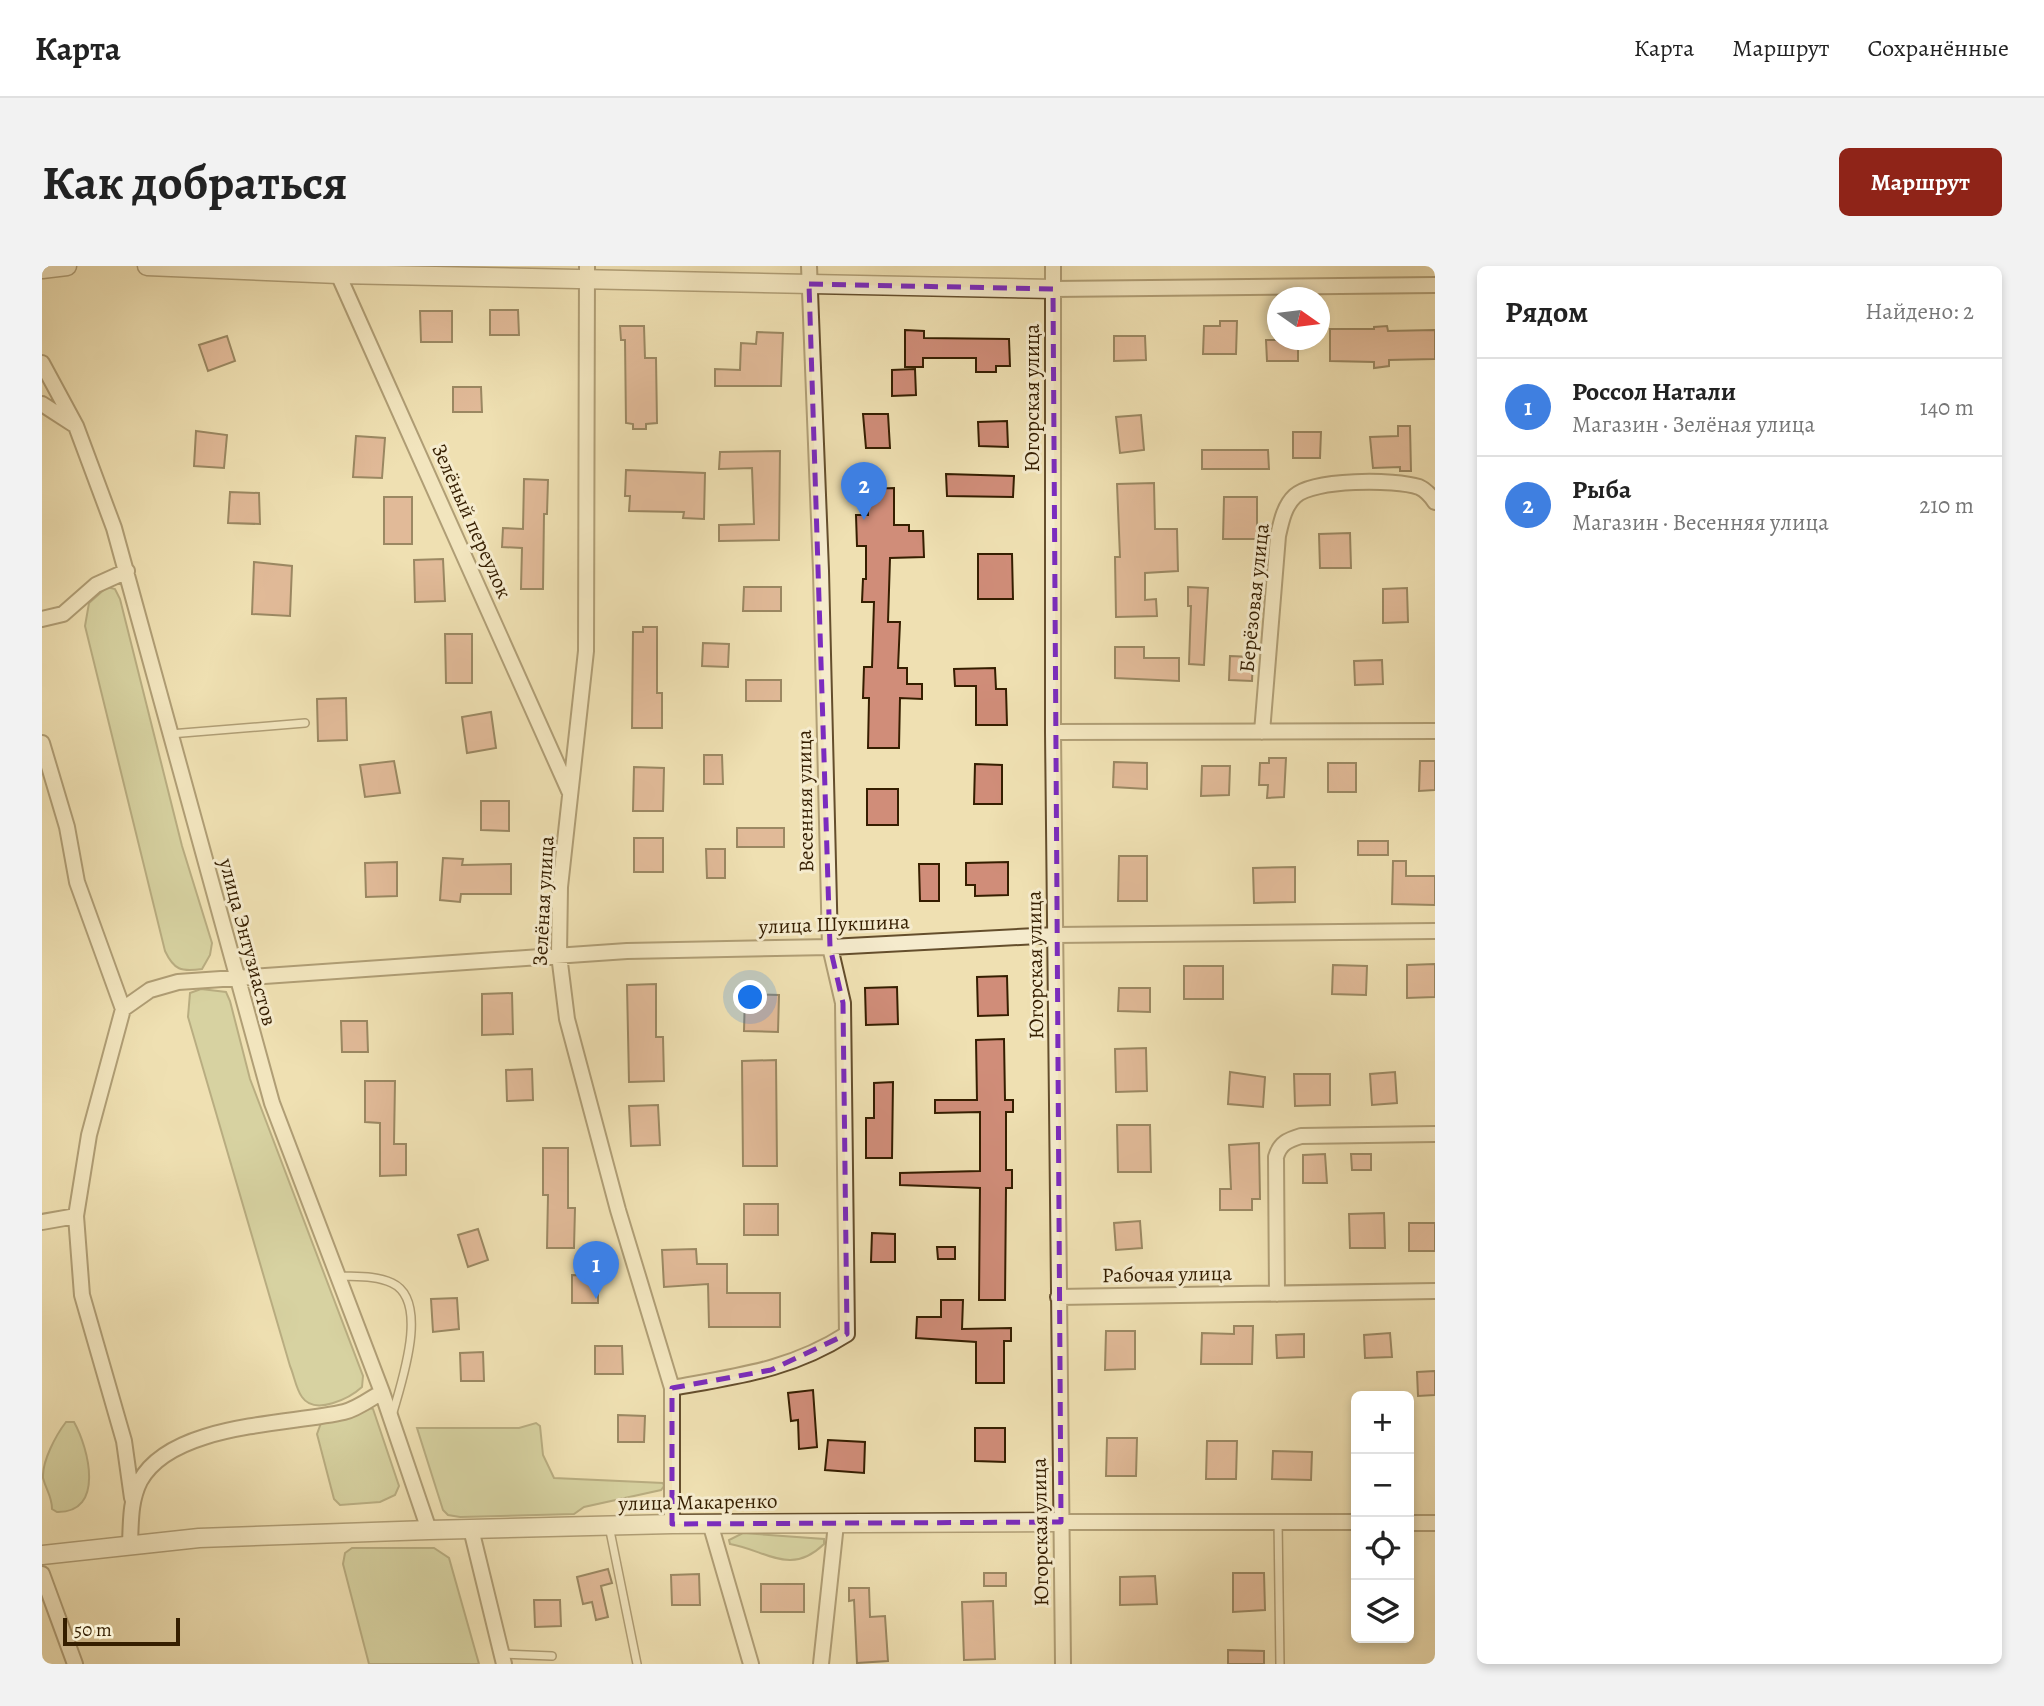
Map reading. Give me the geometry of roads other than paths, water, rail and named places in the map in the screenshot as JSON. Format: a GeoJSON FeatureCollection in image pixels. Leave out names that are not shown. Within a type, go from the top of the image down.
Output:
{"type":"FeatureCollection","features":[{"type":"Feature","properties":{"kind":"street"},"geometry":{"type":"LineString","coordinates":[[42,269],[67,266]]}},
{"type":"Feature","properties":{"kind":"street"},"geometry":{"type":"LineString","coordinates":[[147,266],[809,275],[1053,289],[1435,285]]}},
{"type":"Feature","properties":{"kind":"street","name":"Югорская улица"},"geometry":{"type":"LineString","coordinates":[[1053,266],[1053,732],[1063,1664]]}},
{"type":"Feature","properties":{"kind":"street","name":"Зелёный переулок"},"geometry":{"type":"LineString","coordinates":[[341,270],[571,794]]}},
{"type":"Feature","properties":{"kind":"street","name":"Зелёная улица"},"geometry":{"type":"LineString","coordinates":[[587,273],[586,651],[560,887],[559,955],[567,1019],[618,1210],[673,1388],[672,1524]]}},
{"type":"Feature","properties":{"kind":"street","name":"Весенняя улица"},"geometry":{"type":"LineString","coordinates":[[673,1388],[771,1370],[821,1351],[847,1334],[843,1003],[830,947],[821,571],[809,275]]}},
{"type":"Feature","properties":{"kind":"street","name":"улица Энтузиастов"},"geometry":{"type":"LineString","coordinates":[[42,363],[76,426],[127,571],[235,976],[272,1103],[382,1392],[429,1530]]}},
{"type":"Feature","properties":{"kind":"street"},"geometry":{"type":"LineString","coordinates":[[42,404],[76,426]]}},
{"type":"Feature","properties":{"kind":"street","name":"Берёзовая улица"},"geometry":{"type":"LineString","coordinates":[[1262,732],[1278,536],[1285,511],[1295,496],[1315,485],[1400,482],[1422,488],[1435,502]]}},
{"type":"Feature","properties":{"kind":"street"},"geometry":{"type":"LineString","coordinates":[[42,619],[63,614],[96,585],[127,571]]}},
{"type":"Feature","properties":{"kind":"street"},"geometry":{"type":"LineString","coordinates":[[1053,732],[1435,732]]}},
{"type":"Feature","properties":{"kind":"street"},"geometry":{"type":"LineString","coordinates":[[42,743],[67,827],[77,882],[123,1009],[89,1135],[76,1216],[82,1295],[124,1441],[132,1500],[130,1544]]}},
{"type":"Feature","properties":{"kind":"street","name":"улица Шукшина"},"geometry":{"type":"LineString","coordinates":[[123,1009],[149,990],[178,982],[559,955],[830,947],[1056,935],[1435,931]]}},
{"type":"Feature","properties":{"kind":"street"},"geometry":{"type":"LineString","coordinates":[[1277,1294],[1276,1157],[1279,1147],[1289,1139],[1301,1136],[1435,1135]]}},
{"type":"Feature","properties":{"kind":"street"},"geometry":{"type":"LineString","coordinates":[[42,1222],[76,1216]]}},
{"type":"Feature","properties":{"kind":"street","name":"Рабочая улица"},"geometry":{"type":"LineString","coordinates":[[1058,1297],[1435,1291]]}},
{"type":"Feature","properties":{"kind":"street"},"geometry":{"type":"LineString","coordinates":[[132,1500],[149,1469],[195,1441],[247,1427],[346,1411],[382,1392]]}},
{"type":"Feature","properties":{"kind":"street","name":"улица Макаренко"},"geometry":{"type":"LineString","coordinates":[[42,1555],[199,1538],[429,1530],[710,1523],[1351,1522]]}},
{"type":"Feature","properties":{"kind":"street"},"geometry":{"type":"LineString","coordinates":[[1414,1522],[1435,1523]]}},
{"type":"Feature","properties":{"kind":"street"},"geometry":{"type":"LineString","coordinates":[[710,1523],[751,1664]]}},
{"type":"Feature","properties":{"kind":"street"},"geometry":{"type":"LineString","coordinates":[[821,1664],[836,1524]]}},
{"type":"Feature","properties":{"kind":"street"},"geometry":{"type":"LineString","coordinates":[[471,1529],[503,1659]]}},
{"type":"Feature","properties":{"kind":"street"},"geometry":{"type":"LineString","coordinates":[[42,1574],[76,1663]]}},
{"type":"Feature","properties":{"kind":"lane"},"geometry":{"type":"LineString","coordinates":[[170,734],[305,723]]}},
{"type":"Feature","properties":{"kind":"lane"},"geometry":{"type":"LineString","coordinates":[[338,1276],[374,1277],[396,1284],[412,1309],[411,1343],[391,1420]]}},
{"type":"Feature","properties":{"kind":"lane"},"geometry":{"type":"LineString","coordinates":[[1278,1521],[1280,1664]]}},
{"type":"Feature","properties":{"kind":"lane"},"geometry":{"type":"LineString","coordinates":[[609,1526],[637,1664]]}},
{"type":"Feature","properties":{"kind":"lane"},"geometry":{"type":"LineString","coordinates":[[503,1659],[552,1656]]}},
{"type":"Feature","properties":{"kind":"place","name":"Рыба"},"geometry":{"type":"Point","coordinates":[864,520]}},
{"type":"Feature","properties":{"kind":"place","name":"Россол Натали"},"geometry":{"type":"Point","coordinates":[596,1299]}}]}
